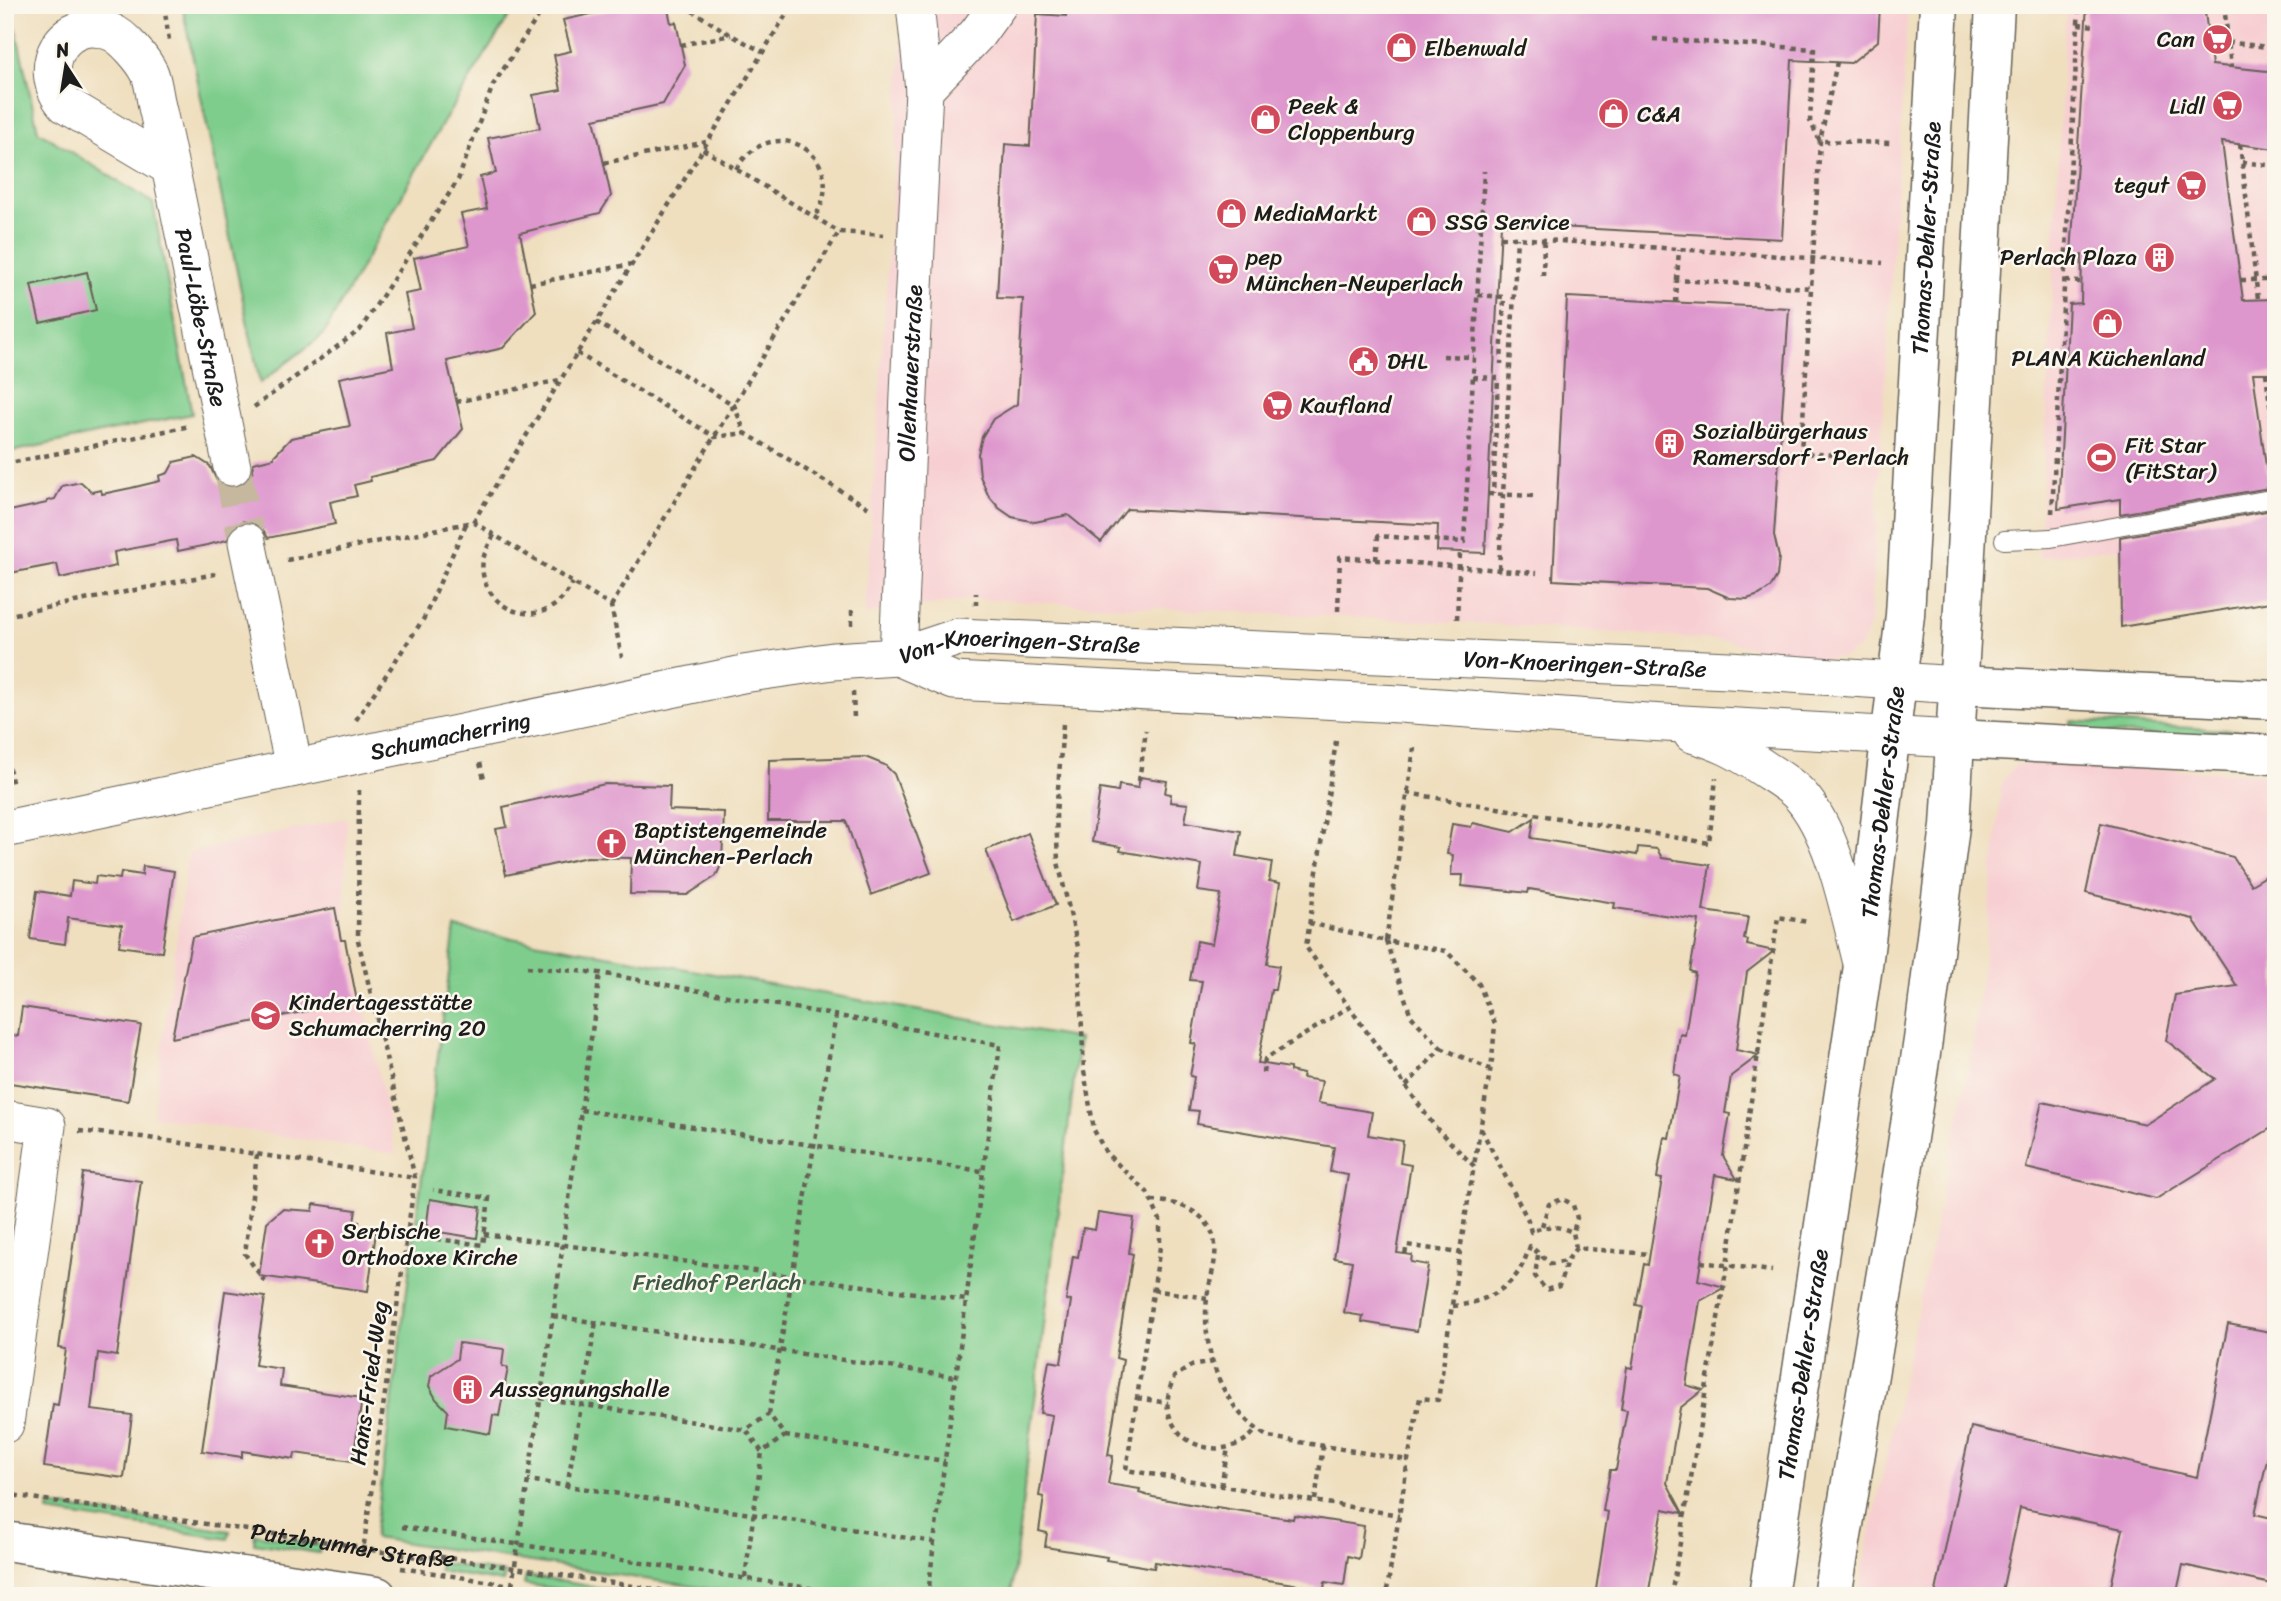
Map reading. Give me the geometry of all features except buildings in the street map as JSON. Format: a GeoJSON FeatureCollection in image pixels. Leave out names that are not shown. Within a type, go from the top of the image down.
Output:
{"type":"FeatureCollection","features":[{"type":"Feature","properties":{"kind":"main road","name":"Thomas-Dehler-Straße"},"geometry":{"type":"LineString","coordinates":[[1768,1596],[1863,966],[1905,615],[1939,5]]}},
{"type":"Feature","properties":{"kind":"main road"},"geometry":{"type":"LineString","coordinates":[[1832,1596],[1902,1177],[1944,877],[1955,739],[1995,5]]}},
{"type":"Feature","properties":{"kind":"main road"},"geometry":{"type":"LineString","coordinates":[[1958,685],[2276,700]]}},
{"type":"Feature","properties":{"kind":"main road","name":"Von-Knoeringen-Straße"},"geometry":{"type":"LineString","coordinates":[[1955,739],[2276,755]]}},
{"type":"Feature","properties":{"kind":"main road","name":"Putzbrunner Straße"},"geometry":{"type":"LineString","coordinates":[[5,1541],[378,1575]]}},
{"type":"Feature","properties":{"kind":"street","name":"Ollenhauerstraße"},"geometry":{"type":"LineString","coordinates":[[898,657],[924,90],[915,5]]}},
{"type":"Feature","properties":{"kind":"street"},"geometry":{"type":"LineString","coordinates":[[924,90],[977,34],[998,5]]}},
{"type":"Feature","properties":{"kind":"street","name":"Paul-Löbe-Straße"},"geometry":{"type":"LineString","coordinates":[[170,167],[232,467]]}},
{"type":"Feature","properties":{"kind":"street"},"geometry":{"type":"LineString","coordinates":[[240,561],[294,768]]}},
{"type":"Feature","properties":{"kind":"street","name":"Von-Knoeringen-Straße"},"geometry":{"type":"LineString","coordinates":[[898,657],[958,636],[1729,670],[1897,681]]}},
{"type":"Feature","properties":{"kind":"street","name":"Von-Knoeringen-Straße"},"geometry":{"type":"LineString","coordinates":[[898,657],[954,681],[1399,704],[1647,722],[1955,739]]}},
{"type":"Feature","properties":{"kind":"street","name":"Schumacherring"},"geometry":{"type":"LineString","coordinates":[[5,829],[743,674],[834,661],[898,657]]}},
{"type":"Feature","properties":{"kind":"street"},"geometry":{"type":"LineString","coordinates":[[1897,681],[1958,685]]}},
{"type":"Feature","properties":{"kind":"street","name":"Von-Knoeringen-Straße"},"geometry":{"type":"LineString","coordinates":[[1647,722],[1721,742],[1787,783],[1800,795],[1815,816],[1838,873],[1863,966]]}},
{"type":"Feature","properties":{"kind":"street"},"geometry":{"type":"LineString","coordinates":[[5,1119],[47,1126],[5,1424]]}},
{"type":"Feature","properties":{"kind":"lane"},"geometry":{"type":"LineString","coordinates":[[2004,540],[2051,538],[2276,498]]}},
{"type":"Feature","properties":{"kind":"path"},"geometry":{"type":"LineString","coordinates":[[5,464],[242,416],[360,330],[458,180],[493,85],[539,15],[559,5]]}},
{"type":"Feature","properties":{"kind":"path"},"geometry":{"type":"LineString","coordinates":[[683,5],[763,52]]}},
{"type":"Feature","properties":{"kind":"path"},"geometry":{"type":"LineString","coordinates":[[473,522],[792,5]]}},
{"type":"Feature","properties":{"kind":"path"},"geometry":{"type":"LineString","coordinates":[[2051,538],[2079,5]]}},
{"type":"Feature","properties":{"kind":"path"},"geometry":{"type":"LineString","coordinates":[[2224,5],[2231,67]]}},
{"type":"Feature","properties":{"kind":"path"},"geometry":{"type":"LineString","coordinates":[[2078,24],[2095,26]]}},
{"type":"Feature","properties":{"kind":"path"},"geometry":{"type":"LineString","coordinates":[[681,45],[731,35]]}},
{"type":"Feature","properties":{"kind":"path"},"geometry":{"type":"LineString","coordinates":[[1653,39],[1814,48],[1810,121],[1820,141]]}},
{"type":"Feature","properties":{"kind":"path"},"geometry":{"type":"LineString","coordinates":[[2208,40],[2276,48]]}},
{"type":"Feature","properties":{"kind":"path"},"geometry":{"type":"LineString","coordinates":[[1801,453],[1820,141],[1837,62]]}},
{"type":"Feature","properties":{"kind":"path"},"geometry":{"type":"LineString","coordinates":[[736,169],[744,156],[757,146],[772,141],[787,141],[802,147],[813,155],[825,178],[822,205],[815,217]]}},
{"type":"Feature","properties":{"kind":"path"},"geometry":{"type":"LineString","coordinates":[[1820,141],[1890,144]]}},
{"type":"Feature","properties":{"kind":"path"},"geometry":{"type":"LineString","coordinates":[[604,163],[708,142]]}},
{"type":"Feature","properties":{"kind":"path"},"geometry":{"type":"LineString","coordinates":[[2240,144],[2258,299]]}},
{"type":"Feature","properties":{"kind":"path"},"geometry":{"type":"LineString","coordinates":[[703,149],[839,232],[887,235]]}},
{"type":"Feature","properties":{"kind":"path"},"geometry":{"type":"LineString","coordinates":[[2242,162],[2276,166]]}},
{"type":"Feature","properties":{"kind":"path"},"geometry":{"type":"LineString","coordinates":[[1376,560],[1378,536],[1464,542],[1485,171]]}},
{"type":"Feature","properties":{"kind":"path"},"geometry":{"type":"LineString","coordinates":[[622,657],[611,606],[839,232]]}},
{"type":"Feature","properties":{"kind":"path"},"geometry":{"type":"LineString","coordinates":[[1501,237],[1883,263]]}},
{"type":"Feature","properties":{"kind":"path"},"geometry":{"type":"LineString","coordinates":[[1499,569],[1517,238]]}},
{"type":"Feature","properties":{"kind":"path"},"geometry":{"type":"LineString","coordinates":[[1543,276],[1544,240]]}},
{"type":"Feature","properties":{"kind":"path"},"geometry":{"type":"LineString","coordinates":[[1676,303],[1679,249]]}},
{"type":"Feature","properties":{"kind":"path"},"geometry":{"type":"LineString","coordinates":[[530,284],[632,264]]}},
{"type":"Feature","properties":{"kind":"path"},"geometry":{"type":"LineString","coordinates":[[1677,280],[1811,288]]}},
{"type":"Feature","properties":{"kind":"path"},"geometry":{"type":"LineString","coordinates":[[2241,280],[2276,280]]}},
{"type":"Feature","properties":{"kind":"path"},"geometry":{"type":"LineString","coordinates":[[2064,281],[2081,282]]}},
{"type":"Feature","properties":{"kind":"path"},"geometry":{"type":"LineString","coordinates":[[1478,295],[1504,297],[1498,364],[1510,365]]}},
{"type":"Feature","properties":{"kind":"path"},"geometry":{"type":"LineString","coordinates":[[596,322],[734,405],[745,433],[863,504]]}},
{"type":"Feature","properties":{"kind":"path"},"geometry":{"type":"LineString","coordinates":[[577,353],[715,437],[745,433]]}},
{"type":"Feature","properties":{"kind":"path"},"geometry":{"type":"LineString","coordinates":[[1443,356],[1474,357]]}},
{"type":"Feature","properties":{"kind":"path"},"geometry":{"type":"LineString","coordinates":[[2266,373],[2276,454]]}},
{"type":"Feature","properties":{"kind":"path"},"geometry":{"type":"LineString","coordinates":[[1473,377],[1498,378],[1490,494],[1535,496]]}},
{"type":"Feature","properties":{"kind":"path"},"geometry":{"type":"LineString","coordinates":[[456,402],[560,380]]}},
{"type":"Feature","properties":{"kind":"path"},"geometry":{"type":"LineString","coordinates":[[2268,391],[2276,391]]}},
{"type":"Feature","properties":{"kind":"path"},"geometry":{"type":"LineString","coordinates":[[1779,452],[1871,457]]}},
{"type":"Feature","properties":{"kind":"path"},"geometry":{"type":"LineString","coordinates":[[5,616],[240,561],[473,522],[611,606]]}},
{"type":"Feature","properties":{"kind":"path","name":"Hans-Fried-Weg"},"geometry":{"type":"LineString","coordinates":[[378,1575],[363,1548],[415,1178],[358,940],[360,775],[351,730],[359,711],[424,618],[466,523]]}},
{"type":"Feature","properties":{"kind":"path"},"geometry":{"type":"LineString","coordinates":[[495,535],[486,548],[483,575],[487,588],[505,607],[520,613],[536,613],[551,608],[563,598],[573,583]]}},
{"type":"Feature","properties":{"kind":"path"},"geometry":{"type":"LineString","coordinates":[[1457,618],[1460,553]]}},
{"type":"Feature","properties":{"kind":"path"},"geometry":{"type":"LineString","coordinates":[[1338,611],[1340,557],[1536,573]]}},
{"type":"Feature","properties":{"kind":"path"},"geometry":{"type":"LineString","coordinates":[[853,684],[854,719]]}},
{"type":"Feature","properties":{"kind":"path"},"geometry":{"type":"LineString","coordinates":[[1063,724],[1056,814],[1058,862],[1078,947],[1084,1071],[1094,1130],[1106,1153],[1147,1192],[1160,1220],[1160,1247],[1126,1470],[1399,1516]]}},
{"type":"Feature","properties":{"kind":"path"},"geometry":{"type":"LineString","coordinates":[[1139,781],[1146,730]]}},
{"type":"Feature","properties":{"kind":"path"},"geometry":{"type":"LineString","coordinates":[[1336,741],[1306,947],[1435,1127],[1474,1166]]}},
{"type":"Feature","properties":{"kind":"path"},"geometry":{"type":"LineString","coordinates":[[5,748],[13,787]]}},
{"type":"Feature","properties":{"kind":"path"},"geometry":{"type":"LineString","coordinates":[[1414,748],[1386,941],[1411,1016],[1441,1048],[1490,1069]]}},
{"type":"Feature","properties":{"kind":"path"},"geometry":{"type":"LineString","coordinates":[[1407,793],[1709,843],[1716,774]]}},
{"type":"Feature","properties":{"kind":"path"},"geometry":{"type":"LineString","coordinates":[[1671,1596],[1727,1265],[1778,916],[1808,922]]}},
{"type":"Feature","properties":{"kind":"path"},"geometry":{"type":"LineString","coordinates":[[1309,923],[1386,941],[1446,951],[1479,984],[1495,1024],[1490,1069],[1458,1253],[1453,1306],[1438,1400],[1420,1398],[1387,1596]]}},
{"type":"Feature","properties":{"kind":"path"},"geometry":{"type":"LineString","coordinates":[[527,967],[600,973],[1000,1045],[928,1596]]}},
{"type":"Feature","properties":{"kind":"path"},"geometry":{"type":"LineString","coordinates":[[512,1585],[553,1316],[600,973]]}},
{"type":"Feature","properties":{"kind":"path"},"geometry":{"type":"LineString","coordinates":[[1263,1073],[1265,1059],[1349,1007]]}},
{"type":"Feature","properties":{"kind":"path"},"geometry":{"type":"LineString","coordinates":[[540,1398],[746,1430],[769,1414],[835,1015]]}},
{"type":"Feature","properties":{"kind":"path"},"geometry":{"type":"LineString","coordinates":[[1406,1087],[1441,1048]]}},
{"type":"Feature","properties":{"kind":"path"},"geometry":{"type":"LineString","coordinates":[[581,1110],[982,1171]]}},
{"type":"Feature","properties":{"kind":"path"},"geometry":{"type":"LineString","coordinates":[[47,1126],[415,1178]]}},
{"type":"Feature","properties":{"kind":"path"},"geometry":{"type":"LineString","coordinates":[[1480,1127],[1528,1220],[1531,1232],[1542,1226],[1557,1226],[1573,1232]]}},
{"type":"Feature","properties":{"kind":"path"},"geometry":{"type":"LineString","coordinates":[[257,1154],[245,1254],[268,1286]]}},
{"type":"Feature","properties":{"kind":"path"},"geometry":{"type":"LineString","coordinates":[[407,1235],[483,1245],[489,1198],[433,1190]]}},
{"type":"Feature","properties":{"kind":"path"},"geometry":{"type":"LineString","coordinates":[[1538,1254],[1535,1276],[1546,1290],[1559,1286],[1567,1261],[1576,1248],[1573,1232],[1577,1219],[1573,1205],[1563,1199],[1549,1204],[1542,1226]]}},
{"type":"Feature","properties":{"kind":"path"},"geometry":{"type":"LineString","coordinates":[[1152,1201],[1171,1201],[1188,1207],[1211,1230],[1215,1256],[1207,1298],[1208,1339],[1213,1362],[1223,1389],[1256,1430],[1269,1437],[1408,1460]]}},
{"type":"Feature","properties":{"kind":"path"},"geometry":{"type":"LineString","coordinates":[[484,1234],[966,1300]]}},
{"type":"Feature","properties":{"kind":"path"},"geometry":{"type":"LineString","coordinates":[[1405,1254],[1406,1245],[1458,1253]]}},
{"type":"Feature","properties":{"kind":"path"},"geometry":{"type":"LineString","coordinates":[[1453,1306],[1469,1304],[1494,1295],[1518,1273],[1530,1246],[1550,1264],[1567,1261]]}},
{"type":"Feature","properties":{"kind":"path"},"geometry":{"type":"LineString","coordinates":[[1576,1248],[1650,1254]]}},
{"type":"Feature","properties":{"kind":"path"},"geometry":{"type":"LineString","coordinates":[[1701,1262],[1772,1271]]}},
{"type":"Feature","properties":{"kind":"path"},"geometry":{"type":"LineString","coordinates":[[1153,1290],[1207,1298]]}},
{"type":"Feature","properties":{"kind":"path"},"geometry":{"type":"LineString","coordinates":[[553,1316],[956,1377]]}},
{"type":"Feature","properties":{"kind":"path"},"geometry":{"type":"LineString","coordinates":[[567,1486],[596,1322]]}},
{"type":"Feature","properties":{"kind":"path"},"geometry":{"type":"LineString","coordinates":[[1213,1362],[1191,1366],[1174,1377],[1168,1404],[1172,1420],[1179,1431],[1205,1448],[1228,1448],[1242,1442],[1256,1430]]}},
{"type":"Feature","properties":{"kind":"path"},"geometry":{"type":"LineString","coordinates":[[1137,1398],[1168,1404]]}},
{"type":"Feature","properties":{"kind":"path"},"geometry":{"type":"LineString","coordinates":[[769,1414],[785,1436]]}},
{"type":"Feature","properties":{"kind":"path"},"geometry":{"type":"LineString","coordinates":[[745,1577],[762,1452],[746,1430]]}},
{"type":"Feature","properties":{"kind":"path"},"geometry":{"type":"LineString","coordinates":[[762,1452],[785,1436],[944,1461]]}},
{"type":"Feature","properties":{"kind":"path"},"geometry":{"type":"LineString","coordinates":[[1315,1500],[1323,1446]]}},
{"type":"Feature","properties":{"kind":"path"},"geometry":{"type":"LineString","coordinates":[[1221,1486],[1228,1448]]}},
{"type":"Feature","properties":{"kind":"path"},"geometry":{"type":"LineString","coordinates":[[528,1480],[934,1542]]}},
{"type":"Feature","properties":{"kind":"path","name":"Putzbrunner Straße"},"geometry":{"type":"LineString","coordinates":[[5,1494],[424,1558],[442,1557],[515,1567],[699,1596]]}},
{"type":"Feature","properties":{"kind":"path"},"geometry":{"type":"LineString","coordinates":[[402,1527],[862,1596]]}},
{"type":"Feature","properties":{"kind":"path","name":"Putzbrunner Straße"},"geometry":{"type":"LineString","coordinates":[[378,1575],[512,1585],[583,1596]]}},
{"type":"Feature","properties":{"kind":"shaded area"},"geometry":{"type":"Polygon","coordinates":[[[905,5],[1908,5],[1870,625],[1861,647],[1844,657],[1786,658],[1730,641],[1506,625],[973,599],[865,614],[905,5]]]}},
{"type":"Feature","properties":{"kind":"shaded area","name":"Perlach Plaza"},"geometry":{"type":"Polygon","coordinates":[[[2066,5],[2276,5],[2276,520],[2120,548],[2039,557],[2066,5]]]}},
{"type":"Feature","properties":{"kind":"shaded area"},"geometry":{"type":"Polygon","coordinates":[[[2033,762],[2276,775],[2276,1596],[1859,1596],[1971,1059],[2001,788],[2003,780],[2018,764],[2033,762]]]}},
{"type":"Feature","properties":{"kind":"shaded area","name":"Kindertagesstätte Schumacherring 20"},"geometry":{"type":"Polygon","coordinates":[[[347,818],[344,914],[396,1154],[153,1116],[188,853],[347,818]]]}},
{"type":"Feature","properties":{"kind":"green space"},"geometry":{"type":"Polygon","coordinates":[[[182,5],[516,5],[444,121],[323,335],[260,383],[182,5]]]}},
{"type":"Feature","properties":{"kind":"green space"},"geometry":{"type":"Polygon","coordinates":[[[12,11],[38,131],[153,203],[192,414],[5,453],[5,12],[12,11]]]}},
{"type":"Feature","properties":{"kind":"green space"},"geometry":{"type":"Polygon","coordinates":[[[2070,721],[2276,733],[2276,743],[2070,731],[2070,721]]]}},
{"type":"Feature","properties":{"kind":"green space","name":"Friedhof Perlach"},"geometry":{"type":"Polygon","coordinates":[[[455,928],[1079,1039],[1011,1596],[757,1596],[374,1538],[455,928]]]}},
{"type":"Feature","properties":{"kind":"green space"},"geometry":{"type":"Polygon","coordinates":[[[49,1505],[230,1531],[228,1539],[48,1512],[49,1505]]]}},
{"type":"Feature","properties":{"kind":"green space"},"geometry":{"type":"Polygon","coordinates":[[[255,1534],[320,1545],[319,1553],[254,1543],[255,1534]]]}},
{"type":"Feature","properties":{"kind":"green space"},"geometry":{"type":"Polygon","coordinates":[[[440,1563],[505,1573],[503,1582],[439,1571],[440,1563]]]}},
{"type":"Feature","properties":{"kind":"green space"},"geometry":{"type":"Polygon","coordinates":[[[526,1576],[653,1596],[603,1596],[524,1584],[526,1576]]]}},
{"type":"Feature","properties":{"kind":"tunnel"},"geometry":{"type":"LineString","coordinates":[[232,467],[247,542]]}},
{"type":"Feature","properties":{"kind":"place","name":"Can"},"geometry":{"type":"Point","coordinates":[2218,39]}},
{"type":"Feature","properties":{"kind":"place","name":"Elbenwald"},"geometry":{"type":"Point","coordinates":[1401,48]}},
{"type":"Feature","properties":{"kind":"place","name":"Lidl"},"geometry":{"type":"Point","coordinates":[2228,106]}},
{"type":"Feature","properties":{"kind":"place","name":"C&A"},"geometry":{"type":"Point","coordinates":[1614,114]}},
{"type":"Feature","properties":{"kind":"place","name":"Peek & Cloppenburg"},"geometry":{"type":"Point","coordinates":[1265,119]}},
{"type":"Feature","properties":{"kind":"place","name":"tegut"},"geometry":{"type":"Point","coordinates":[2192,185]}},
{"type":"Feature","properties":{"kind":"place","name":"MediaMarkt"},"geometry":{"type":"Point","coordinates":[1231,213]}},
{"type":"Feature","properties":{"kind":"place","name":"SSG Service"},"geometry":{"type":"Point","coordinates":[1422,222]}},
{"type":"Feature","properties":{"kind":"place","name":"Perlach Plaza"},"geometry":{"type":"Point","coordinates":[2160,257]}},
{"type":"Feature","properties":{"kind":"place","name":"pep München-Neuperlach"},"geometry":{"type":"Point","coordinates":[1223,270]}},
{"type":"Feature","properties":{"kind":"place","name":"PLANA Küchenland"},"geometry":{"type":"Point","coordinates":[2108,324]}},
{"type":"Feature","properties":{"kind":"place","name":"DHL"},"geometry":{"type":"Point","coordinates":[1364,361]}},
{"type":"Feature","properties":{"kind":"place","name":"Kaufland"},"geometry":{"type":"Point","coordinates":[1277,405]}},
{"type":"Feature","properties":{"kind":"place","name":"Sozialbürgerhaus Ramersdorf - Perlach"},"geometry":{"type":"Point","coordinates":[1670,444]}},
{"type":"Feature","properties":{"kind":"place","name":"Fit Star (FitStar)"},"geometry":{"type":"Point","coordinates":[2102,458]}},
{"type":"Feature","properties":{"kind":"place","name":"Baptistengemeinde München-Perlach"},"geometry":{"type":"Point","coordinates":[611,843]}},
{"type":"Feature","properties":{"kind":"place","name":"Kindertagesstätte Schumacherring 20"},"geometry":{"type":"Point","coordinates":[266,1015]}},
{"type":"Feature","properties":{"kind":"place","name":"Serbische Orthodoxe Kirche"},"geometry":{"type":"Point","coordinates":[319,1244]}},
{"type":"Feature","properties":{"kind":"place","name":"Aussegnungshalle"},"geometry":{"type":"Point","coordinates":[467,1389]}}]}
